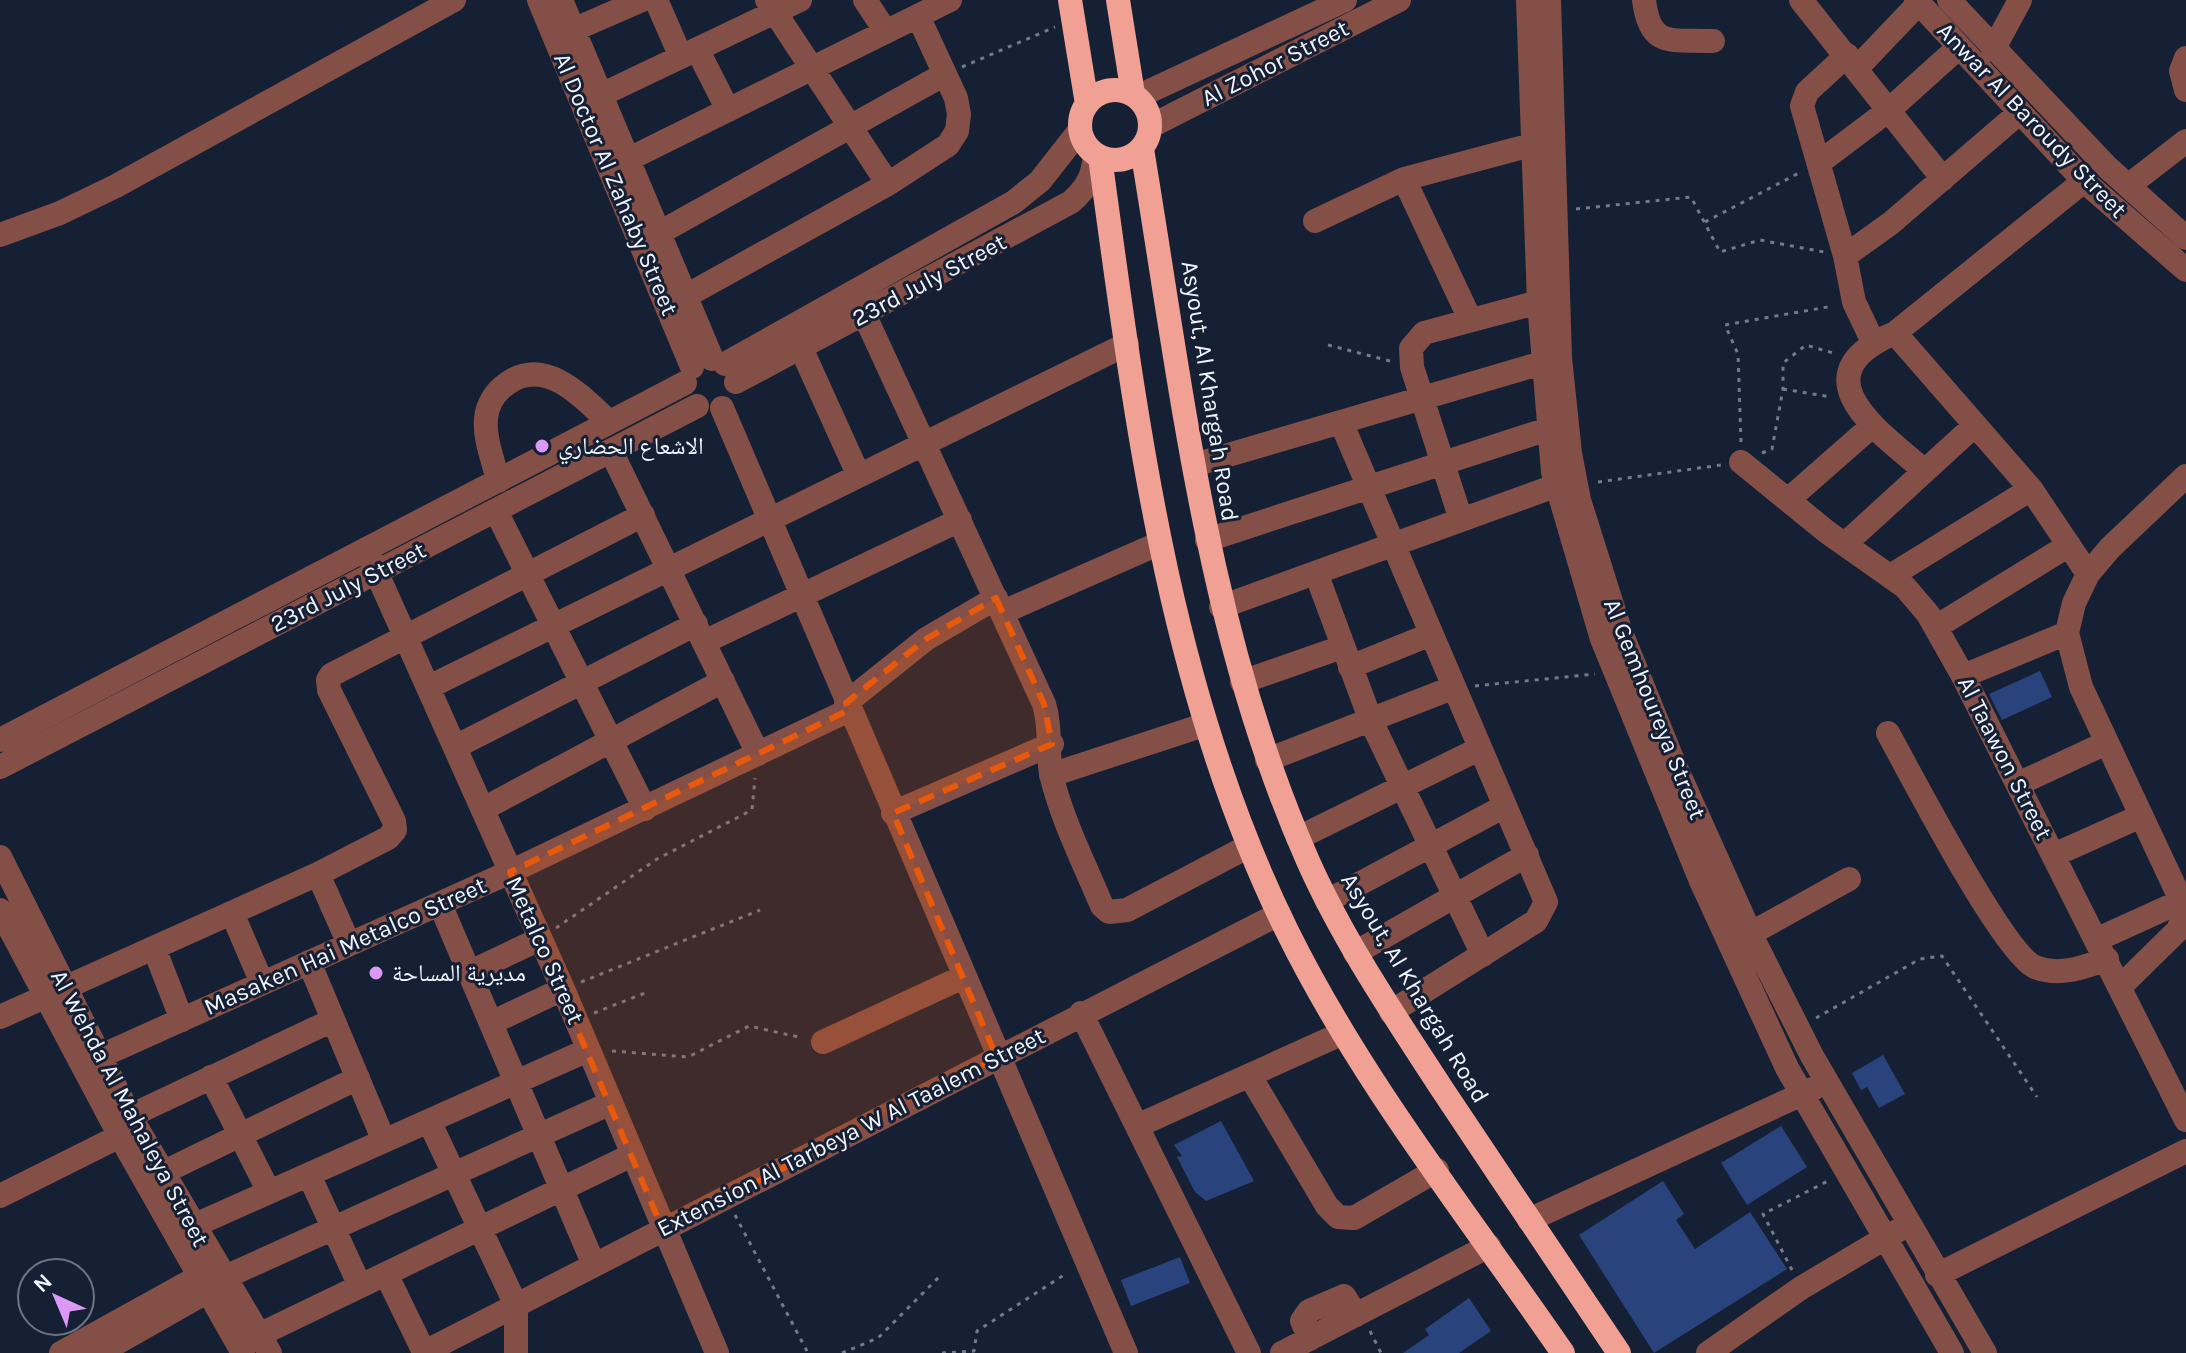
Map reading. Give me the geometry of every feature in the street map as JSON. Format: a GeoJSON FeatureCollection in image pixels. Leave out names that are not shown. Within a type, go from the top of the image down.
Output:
{"type":"FeatureCollection","features":[{"type":"Feature","properties":{"kind":"highway"},"geometry":{"type":"LineString","coordinates":[[1118,0],[1135,96]]}},
{"type":"Feature","properties":{"kind":"highway"},"geometry":{"type":"LineString","coordinates":[[1071,10],[1087,104],[1080,130],[1097,156],[1160,543],[1204,725],[1249,846],[1279,914],[1343,1033],[1563,1353]]}},
{"type":"Feature","properties":{"kind":"highway"},"geometry":{"type":"LineString","coordinates":[[1087,104],[1113,90],[1135,96],[1145,105],[1146,137],[1122,160],[1097,156]]}},
{"type":"Feature","properties":{"kind":"highway","name":"Asyout, Al Khargah Road"},"geometry":{"type":"LineString","coordinates":[[1146,137],[1207,540],[1221,607],[1267,760],[1298,838],[1355,953],[1391,1012],[1619,1353]]}},
{"type":"Feature","properties":{"kind":"street"},"geometry":{"type":"LineString","coordinates":[[0,235],[60,213],[116,186],[454,0]]}},
{"type":"Feature","properties":{"kind":"street","name":"Al Doctor Al Zahaby Street"},"geometry":{"type":"LineString","coordinates":[[539,0],[710,371]]}},
{"type":"Feature","properties":{"kind":"street","name":"Al Doctor Al Zahaby Street"},"geometry":{"type":"LineString","coordinates":[[561,0],[686,296],[710,371]]}},
{"type":"Feature","properties":{"kind":"street"},"geometry":{"type":"LineString","coordinates":[[573,30],[642,0]]}},
{"type":"Feature","properties":{"kind":"street"},"geometry":{"type":"LineString","coordinates":[[656,0],[728,110]]}},
{"type":"Feature","properties":{"kind":"street"},"geometry":{"type":"LineString","coordinates":[[601,95],[689,53],[770,6],[800,0]]}},
{"type":"Feature","properties":{"kind":"street"},"geometry":{"type":"LineString","coordinates":[[865,0],[886,32]]}},
{"type":"Feature","properties":{"kind":"street"},"geometry":{"type":"LineString","coordinates":[[629,159],[950,0]]}},
{"type":"Feature","properties":{"kind":"street","name":"Al Zohor Street"},"geometry":{"type":"LineString","coordinates":[[1135,96],[1345,0]]}},
{"type":"Feature","properties":{"kind":"street","name":"Al Zohor Street"},"geometry":{"type":"LineString","coordinates":[[1146,137],[1399,0]]}},
{"type":"Feature","properties":{"kind":"street","name":"Al Gemhoureya Street"},"geometry":{"type":"LineString","coordinates":[[1528,0],[1539,302],[1551,360],[1565,483]]}},
{"type":"Feature","properties":{"kind":"street","name":"Al Gemhoureya Street"},"geometry":{"type":"LineString","coordinates":[[1549,0],[1556,210],[1548,429],[1594,579],[1614,673],[1663,765],[1740,940],[1801,1094],[1952,1353]]}},
{"type":"Feature","properties":{"kind":"street"},"geometry":{"type":"LineString","coordinates":[[1644,0],[1649,29],[1659,37],[1713,41]]}},
{"type":"Feature","properties":{"kind":"street"},"geometry":{"type":"LineString","coordinates":[[1801,0],[1943,179]]}},
{"type":"Feature","properties":{"kind":"street","name":"Anwar Al Baroudy Street"},"geometry":{"type":"LineString","coordinates":[[1949,0],[1993,50],[2128,186],[2186,238]]}},
{"type":"Feature","properties":{"kind":"street"},"geometry":{"type":"LineString","coordinates":[[1993,50],[2020,0]]}},
{"type":"Feature","properties":{"kind":"street"},"geometry":{"type":"LineString","coordinates":[[1917,2],[1852,61],[1813,85],[1802,102],[1845,256],[1854,302],[1884,338],[1974,426],[2031,489],[2088,574]]}},
{"type":"Feature","properties":{"kind":"street","name":"Anwar Al Baroudy Street"},"geometry":{"type":"LineString","coordinates":[[1917,2],[2084,181],[2186,270]]}},
{"type":"Feature","properties":{"kind":"street"},"geometry":{"type":"LineString","coordinates":[[770,6],[888,184]]}},
{"type":"Feature","properties":{"kind":"street"},"geometry":{"type":"LineString","coordinates":[[686,296],[936,156],[957,131],[959,114],[945,74],[918,16]]}},
{"type":"Feature","properties":{"kind":"street"},"geometry":{"type":"LineString","coordinates":[[1820,162],[1889,110],[1959,47]]}},
{"type":"Feature","properties":{"kind":"street"},"geometry":{"type":"LineString","coordinates":[[2186,58],[2181,71],[2186,90]]}},
{"type":"Feature","properties":{"kind":"street"},"geometry":{"type":"LineString","coordinates":[[659,233],[945,74]]}},
{"type":"Feature","properties":{"kind":"street"},"geometry":{"type":"LineString","coordinates":[[1845,256],[1943,179],[2019,113]]}},
{"type":"Feature","properties":{"kind":"street","name":"23rd July Street"},"geometry":{"type":"LineString","coordinates":[[0,740],[710,371],[1014,202],[1040,181],[1080,130]]}},
{"type":"Feature","properties":{"kind":"street"},"geometry":{"type":"LineString","coordinates":[[2128,186],[2186,141]]}},
{"type":"Feature","properties":{"kind":"street"},"geometry":{"type":"LineString","coordinates":[[1315,221],[1404,179],[1531,145]]}},
{"type":"Feature","properties":{"kind":"street","name":"23rd July Street"},"geometry":{"type":"LineString","coordinates":[[710,371],[801,348],[1071,202],[1089,181],[1097,156]]}},
{"type":"Feature","properties":{"kind":"street"},"geometry":{"type":"LineString","coordinates":[[1404,179],[1470,319]]}},
{"type":"Feature","properties":{"kind":"street"},"geometry":{"type":"LineString","coordinates":[[1925,471],[1872,426],[1851,400],[1849,373],[1854,360],[2084,181]]}},
{"type":"Feature","properties":{"kind":"street"},"geometry":{"type":"LineString","coordinates":[[1461,520],[1412,367],[1411,348],[1418,339],[1470,319],[1539,302]]}},
{"type":"Feature","properties":{"kind":"street"},"geometry":{"type":"LineString","coordinates":[[864,314],[1044,704],[1052,744],[1051,775],[1098,898],[1109,912],[1127,910],[1249,846]]}},
{"type":"Feature","properties":{"kind":"street"},"geometry":{"type":"LineString","coordinates":[[429,687],[923,441],[1127,344]]}},
{"type":"Feature","properties":{"kind":"street"},"geometry":{"type":"LineString","coordinates":[[801,348],[858,474]]}},
{"type":"Feature","properties":{"kind":"street"},"geometry":{"type":"LineString","coordinates":[[1194,465],[1551,360]]}},
{"type":"Feature","properties":{"kind":"street"},"geometry":{"type":"LineString","coordinates":[[710,371],[733,397],[714,411],[697,406],[690,400],[710,371]]}},
{"type":"Feature","properties":{"kind":"street"},"geometry":{"type":"LineString","coordinates":[[498,481],[486,418],[500,389],[513,379],[529,374],[561,381],[609,422]]}},
{"type":"Feature","properties":{"kind":"street","name":"23rd July Street"},"geometry":{"type":"LineString","coordinates":[[0,767],[697,406]]}},
{"type":"Feature","properties":{"kind":"street"},"geometry":{"type":"LineString","coordinates":[[722,408],[1084,1262],[1126,1353]]}},
{"type":"Feature","properties":{"kind":"street"},"geometry":{"type":"LineString","coordinates":[[1341,422],[1429,635],[1544,891],[1543,913],[1536,921],[1391,1012]]}},
{"type":"Feature","properties":{"kind":"street"},"geometry":{"type":"LineString","coordinates":[[1789,499],[1872,426]]}},
{"type":"Feature","properties":{"kind":"street"},"geometry":{"type":"LineString","coordinates":[[1845,544],[1974,426]]}},
{"type":"Feature","properties":{"kind":"street"},"geometry":{"type":"LineString","coordinates":[[1207,540],[1548,429]]}},
{"type":"Feature","properties":{"kind":"street"},"geometry":{"type":"LineString","coordinates":[[611,451],[758,754]]}},
{"type":"Feature","properties":{"kind":"street","name":"Al Taawon Street"},"geometry":{"type":"LineString","coordinates":[[1741,462],[1845,544],[1892,575],[1917,600],[1936,627],[2186,1118]]}},
{"type":"Feature","properties":{"kind":"street"},"geometry":{"type":"LineString","coordinates":[[2121,986],[2182,924],[2186,911],[2184,899],[2141,816],[2081,687],[2067,633],[2074,603],[2088,574],[2110,548],[2186,476]]}},
{"type":"Feature","properties":{"kind":"street"},"geometry":{"type":"LineString","coordinates":[[1221,607],[1565,483]]}},
{"type":"Feature","properties":{"kind":"street"},"geometry":{"type":"LineString","coordinates":[[1892,575],[2031,489]]}},
{"type":"Feature","properties":{"kind":"street"},"geometry":{"type":"LineString","coordinates":[[496,511],[645,809]]}},
{"type":"Feature","properties":{"kind":"street"},"geometry":{"type":"LineString","coordinates":[[0,1017],[54,990],[318,874],[388,838],[396,826],[329,690],[328,680],[643,515]]}},
{"type":"Feature","properties":{"kind":"street"},"geometry":{"type":"LineString","coordinates":[[455,747],[581,683],[700,633],[800,597],[960,520]]}},
{"type":"Feature","properties":{"kind":"street","name":"Masaken Hai Metalco Street"},"geometry":{"type":"LineString","coordinates":[[101,1056],[510,872],[758,754],[847,706],[926,639],[1000,605],[1160,543]]}},
{"type":"Feature","properties":{"kind":"street"},"geometry":{"type":"LineString","coordinates":[[1936,627],[2069,545]]}},
{"type":"Feature","properties":{"kind":"street","name":"Metalco Street"},"geometry":{"type":"LineString","coordinates":[[366,549],[563,989],[717,1353]]}},
{"type":"Feature","properties":{"kind":"street"},"geometry":{"type":"LineString","coordinates":[[1316,573],[1371,721],[1483,955]]}},
{"type":"Feature","properties":{"kind":"street","name":"Al Gemhoureya Street"},"geometry":{"type":"LineString","coordinates":[[1594,579],[1628,652],[1663,765]]}},
{"type":"Feature","properties":{"kind":"street"},"geometry":{"type":"LineString","coordinates":[[1963,676],[2067,633]]}},
{"type":"Feature","properties":{"kind":"street"},"geometry":{"type":"LineString","coordinates":[[1242,682],[1429,635]]}},
{"type":"Feature","properties":{"kind":"street"},"geometry":{"type":"LineString","coordinates":[[483,809],[723,681]]}},
{"type":"Feature","properties":{"kind":"street"},"geometry":{"type":"LineString","coordinates":[[1267,760],[1452,688]]}},
{"type":"Feature","properties":{"kind":"street"},"geometry":{"type":"LineString","coordinates":[[1051,775],[1204,725]]}},
{"type":"Feature","properties":{"kind":"street"},"geometry":{"type":"LineString","coordinates":[[1888,733],[1983,902],[2019,955],[2035,967],[2059,971],[2184,899]]}},
{"type":"Feature","properties":{"kind":"street"},"geometry":{"type":"LineString","coordinates":[[2018,784],[2106,743]]}},
{"type":"Feature","properties":{"kind":"street"},"geometry":{"type":"LineString","coordinates":[[893,813],[1052,744]]}},
{"type":"Feature","properties":{"kind":"street"},"geometry":{"type":"LineString","coordinates":[[1298,838],[1479,749]]}},
{"type":"Feature","properties":{"kind":"street"},"geometry":{"type":"LineString","coordinates":[[1327,901],[1505,806]]}},
{"type":"Feature","properties":{"kind":"street"},"geometry":{"type":"LineString","coordinates":[[2054,855],[2141,816]]}},
{"type":"Feature","properties":{"kind":"street"},"geometry":{"type":"LineString","coordinates":[[1355,953],[1527,855]]}},
{"type":"Feature","properties":{"kind":"street","name":"Al Wehda Al Mahaleya Street"},"geometry":{"type":"LineString","coordinates":[[0,857],[54,990],[125,1126],[214,1279],[258,1347]]}},
{"type":"Feature","properties":{"kind":"street"},"geometry":{"type":"LineString","coordinates":[[318,874],[349,944]]}},
{"type":"Feature","properties":{"kind":"street"},"geometry":{"type":"LineString","coordinates":[[1740,940],[1849,879]]}},
{"type":"Feature","properties":{"kind":"street"},"geometry":{"type":"LineString","coordinates":[[440,904],[594,1265]]}},
{"type":"Feature","properties":{"kind":"street","name":"Al Wehda Al Mahaleya Street"},"geometry":{"type":"LineString","coordinates":[[0,910],[101,1056],[125,1126],[162,1173],[193,1226],[214,1279]]}},
{"type":"Feature","properties":{"kind":"street"},"geometry":{"type":"LineString","coordinates":[[232,913],[262,983]]}},
{"type":"Feature","properties":{"kind":"street","name":"Extension Al Tarbeya W Al Taalem Street"},"geometry":{"type":"LineString","coordinates":[[424,1353],[1279,914]]}},
{"type":"Feature","properties":{"kind":"street"},"geometry":{"type":"LineString","coordinates":[[470,972],[540,939]]}},
{"type":"Feature","properties":{"kind":"street","name":"Al Gemhoureya Street"},"geometry":{"type":"LineString","coordinates":[[1740,940],[1798,1028],[1826,1083],[1985,1353]]}},
{"type":"Feature","properties":{"kind":"street"},"geometry":{"type":"LineString","coordinates":[[154,948],[182,1020]]}},
{"type":"Feature","properties":{"kind":"street"},"geometry":{"type":"LineString","coordinates":[[309,962],[384,1141]]}},
{"type":"Feature","properties":{"kind":"street"},"geometry":{"type":"LineString","coordinates":[[823,1042],[963,977]]}},
{"type":"Feature","properties":{"kind":"street"},"geometry":{"type":"LineString","coordinates":[[491,1023],[563,989]]}},
{"type":"Feature","properties":{"kind":"street"},"geometry":{"type":"LineString","coordinates":[[1081,1013],[1249,1353]]}},
{"type":"Feature","properties":{"kind":"street"},"geometry":{"type":"LineString","coordinates":[[0,1196],[211,1077],[333,1020]]}},
{"type":"Feature","properties":{"kind":"street"},"geometry":{"type":"LineString","coordinates":[[1137,1126],[1343,1033]]}},
{"type":"Feature","properties":{"kind":"street"},"geometry":{"type":"LineString","coordinates":[[193,1226],[588,1050]]}},
{"type":"Feature","properties":{"kind":"street"},"geometry":{"type":"LineString","coordinates":[[1250,1076],[1327,1206],[1338,1217],[1354,1218],[1437,1170]]}},
{"type":"Feature","properties":{"kind":"street"},"geometry":{"type":"LineString","coordinates":[[211,1077],[269,1192]]}},
{"type":"Feature","properties":{"kind":"street"},"geometry":{"type":"LineString","coordinates":[[162,1173],[358,1078]]}},
{"type":"Feature","properties":{"kind":"street"},"geometry":{"type":"LineString","coordinates":[[1529,1220],[1826,1083]]}},
{"type":"Feature","properties":{"kind":"street"},"geometry":{"type":"LineString","coordinates":[[61,1353],[214,1279],[611,1103]]}},
{"type":"Feature","properties":{"kind":"street"},"geometry":{"type":"LineString","coordinates":[[429,1121],[516,1305],[516,1353]]}},
{"type":"Feature","properties":{"kind":"street"},"geometry":{"type":"LineString","coordinates":[[1937,1275],[2186,1151]]}},
{"type":"Feature","properties":{"kind":"street"},"geometry":{"type":"LineString","coordinates":[[258,1347],[360,1286],[632,1155]]}},
{"type":"Feature","properties":{"kind":"street"},"geometry":{"type":"LineString","coordinates":[[309,1175],[360,1286]]}},
{"type":"Feature","properties":{"kind":"street"},"geometry":{"type":"LineString","coordinates":[[1708,1353],[1801,1288],[1909,1224]]}},
{"type":"Feature","properties":{"kind":"street"},"geometry":{"type":"LineString","coordinates":[[1282,1353],[1489,1246]]}},
{"type":"Feature","properties":{"kind":"street"},"geometry":{"type":"LineString","coordinates":[[386,1274],[424,1353]]}},
{"type":"Feature","properties":{"kind":"street"},"geometry":{"type":"LineString","coordinates":[[99,1353],[214,1279]]}},
{"type":"Feature","properties":{"kind":"path"},"geometry":{"type":"LineString","coordinates":[[945,74],[1071,10]]}},
{"type":"Feature","properties":{"kind":"path"},"geometry":{"type":"LineString","coordinates":[[1705,222],[1820,162]]}},
{"type":"Feature","properties":{"kind":"path"},"geometry":{"type":"LineString","coordinates":[[1556,210],[1691,197],[1720,252],[1760,240],[1845,256]]}},
{"type":"Feature","properties":{"kind":"path"},"geometry":{"type":"LineString","coordinates":[[1741,462],[1738,354],[1725,325],[1854,302]]}},
{"type":"Feature","properties":{"kind":"path"},"geometry":{"type":"LineString","coordinates":[[1328,345],[1412,367]]}},
{"type":"Feature","properties":{"kind":"path"},"geometry":{"type":"LineString","coordinates":[[1565,483],[1603,482],[1741,462],[1772,449],[1783,389],[1783,363],[1806,345],[1854,360]]}},
{"type":"Feature","properties":{"kind":"path"},"geometry":{"type":"LineString","coordinates":[[1783,389],[1851,400]]}},
{"type":"Feature","properties":{"kind":"path"},"geometry":{"type":"LineString","coordinates":[[1452,688],[1614,673]]}},
{"type":"Feature","properties":{"kind":"path"},"geometry":{"type":"LineString","coordinates":[[540,939],[657,859],[752,810],[758,754]]}},
{"type":"Feature","properties":{"kind":"path"},"geometry":{"type":"LineString","coordinates":[[563,989],[760,910]]}},
{"type":"Feature","properties":{"kind":"path"},"geometry":{"type":"LineString","coordinates":[[1798,1028],[1920,959],[1942,956],[2037,1097]]}},
{"type":"Feature","properties":{"kind":"path"},"geometry":{"type":"LineString","coordinates":[[575,1020],[645,993]]}},
{"type":"Feature","properties":{"kind":"path"},"geometry":{"type":"LineString","coordinates":[[588,1050],[688,1057],[749,1026],[823,1042]]}},
{"type":"Feature","properties":{"kind":"path"},"geometry":{"type":"LineString","coordinates":[[1801,1288],[1763,1214],[1846,1171]]}},
{"type":"Feature","properties":{"kind":"path"},"geometry":{"type":"LineString","coordinates":[[725,1197],[808,1353]]}},
{"type":"Feature","properties":{"kind":"path"},"geometry":{"type":"LineString","coordinates":[[942,1353],[974,1351],[977,1331],[1084,1262]]}},
{"type":"Feature","properties":{"kind":"path"},"geometry":{"type":"LineString","coordinates":[[842,1353],[878,1338],[942,1274]]}},
{"type":"Feature","properties":{"kind":"highlighted area"},"geometry":{"type":"Polygon","coordinates":[[[996,598],[1044,704],[1052,744],[893,813],[997,1058],[663,1230],[510,872],[849,710],[846,703],[926,639],[996,598]]]}},
{"type":"Feature","properties":{"kind":"building"},"geometry":{"type":"Polygon","coordinates":[[[2040,671],[2052,697],[2002,720],[1989,694],[2040,671]]]}},
{"type":"Feature","properties":{"kind":"building"},"geometry":{"type":"Polygon","coordinates":[[[1883,1055],[1905,1094],[1879,1108],[1867,1087],[1861,1090],[1852,1073],[1883,1055]]]}},
{"type":"Feature","properties":{"kind":"building"},"geometry":{"type":"Polygon","coordinates":[[[1221,1121],[1254,1181],[1206,1201],[1195,1192],[1177,1157],[1182,1156],[1174,1145],[1221,1121]]]}},
{"type":"Feature","properties":{"kind":"building"},"geometry":{"type":"Polygon","coordinates":[[[1781,1126],[1807,1167],[1747,1205],[1721,1163],[1781,1126]]]}},
{"type":"Feature","properties":{"kind":"building"},"geometry":{"type":"Polygon","coordinates":[[[1663,1181],[1684,1214],[1676,1220],[1695,1249],[1750,1212],[1787,1269],[1654,1353],[1579,1235],[1663,1181]]]}},
{"type":"Feature","properties":{"kind":"building"},"geometry":{"type":"Polygon","coordinates":[[[1180,1257],[1190,1283],[1131,1306],[1121,1280],[1180,1257]]]}},
{"type":"Feature","properties":{"kind":"building"},"geometry":{"type":"Polygon","coordinates":[[[1469,1298],[1491,1331],[1459,1353],[1403,1353],[1429,1335],[1425,1329],[1469,1298]]]}},
{"type":"Feature","properties":{"kind":"place","name":"الاشعاع الحضاري"},"geometry":{"type":"Point","coordinates":[542,446]}},
{"type":"Feature","properties":{"kind":"place","name":"مديرية المساحة"},"geometry":{"type":"Point","coordinates":[376,973]}}]}
